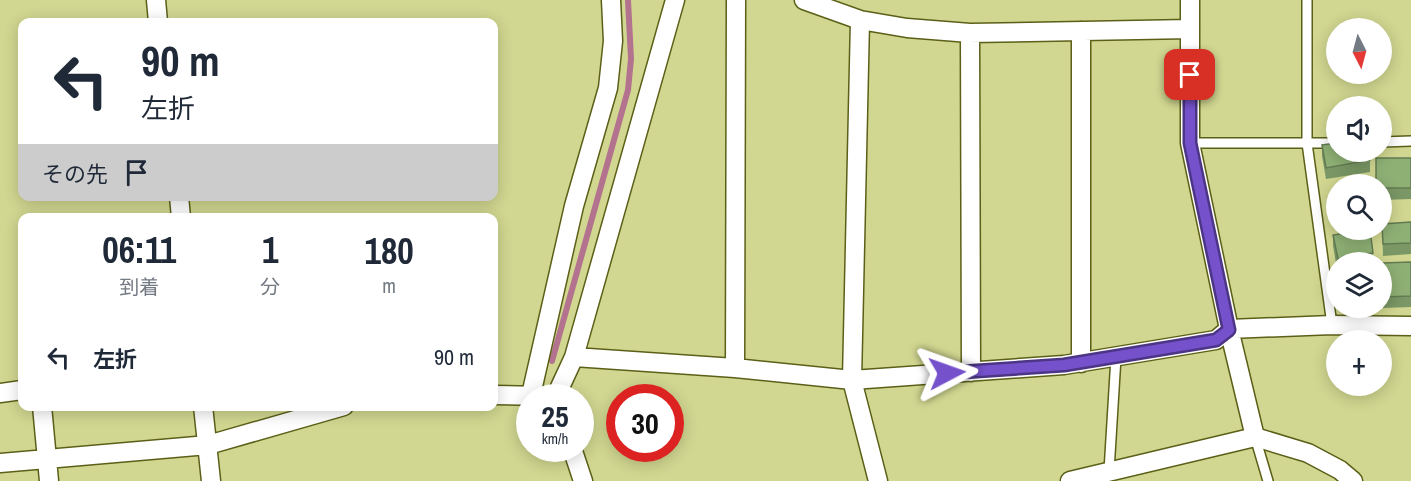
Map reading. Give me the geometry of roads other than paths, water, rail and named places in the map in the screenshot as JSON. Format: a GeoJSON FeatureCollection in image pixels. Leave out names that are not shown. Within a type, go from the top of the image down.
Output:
{"type":"FeatureCollection","features":[{"type":"Feature","properties":{"kind":"street"},"geometry":{"type":"LineString","coordinates":[[156,0],[158,18]]}},
{"type":"Feature","properties":{"kind":"street"},"geometry":{"type":"LineString","coordinates":[[534,384],[574,206],[608,88],[613,41],[611,0]]}},
{"type":"Feature","properties":{"kind":"street"},"geometry":{"type":"LineString","coordinates":[[560,384],[574,357],[675,0]]}},
{"type":"Feature","properties":{"kind":"street"},"geometry":{"type":"LineString","coordinates":[[735,368],[736,0]]}},
{"type":"Feature","properties":{"kind":"street"},"geometry":{"type":"LineString","coordinates":[[1190,0],[1190,143],[1229,330],[1256,437]]}},
{"type":"Feature","properties":{"kind":"street"},"geometry":{"type":"LineString","coordinates":[[813,2],[860,20],[908,28],[970,33],[1190,29]]}},
{"type":"Feature","properties":{"kind":"street"},"geometry":{"type":"LineString","coordinates":[[860,20],[852,380],[878,481]]}},
{"type":"Feature","properties":{"kind":"street"},"geometry":{"type":"LineString","coordinates":[[1081,31],[1081,363]]}},
{"type":"Feature","properties":{"kind":"street"},"geometry":{"type":"LineString","coordinates":[[970,33],[971,372]]}},
{"type":"Feature","properties":{"kind":"street"},"geometry":{"type":"LineString","coordinates":[[574,357],[735,368],[852,380],[1081,363],[1216,340],[1229,330],[1332,325],[1411,326]]}},
{"type":"Feature","properties":{"kind":"street"},"geometry":{"type":"LineString","coordinates":[[0,393],[18,391]]}},
{"type":"Feature","properties":{"kind":"street"},"geometry":{"type":"LineString","coordinates":[[498,395],[516,395]]}},
{"type":"Feature","properties":{"kind":"street"},"geometry":{"type":"LineString","coordinates":[[42,411],[49,481]]}},
{"type":"Feature","properties":{"kind":"street"},"geometry":{"type":"LineString","coordinates":[[204,411],[212,481]]}},
{"type":"Feature","properties":{"kind":"street"},"geometry":{"type":"LineString","coordinates":[[0,463],[208,445],[327,411]]}},
{"type":"Feature","properties":{"kind":"street"},"geometry":{"type":"LineString","coordinates":[[1070,481],[1108,471],[1147,472],[1256,437],[1308,453],[1340,470],[1353,481]]}},
{"type":"Feature","properties":{"kind":"street"},"geometry":{"type":"LineString","coordinates":[[577,462],[583,481]]}},
{"type":"Feature","properties":{"kind":"lane"},"geometry":{"type":"LineString","coordinates":[[1307,0],[1307,143],[1332,325]]}},
{"type":"Feature","properties":{"kind":"lane"},"geometry":{"type":"LineString","coordinates":[[1392,142],[1411,141]]}},
{"type":"Feature","properties":{"kind":"lane"},"geometry":{"type":"LineString","coordinates":[[1190,143],[1326,142]]}},
{"type":"Feature","properties":{"kind":"lane"},"geometry":{"type":"LineString","coordinates":[[1108,471],[1116,357]]}},
{"type":"Feature","properties":{"kind":"lane"},"geometry":{"type":"LineString","coordinates":[[1256,437],[1268,481]]}},
{"type":"Feature","properties":{"kind":"waterway"},"geometry":{"type":"LineString","coordinates":[[552,361],[628,90],[631,59],[628,0]]}}]}
